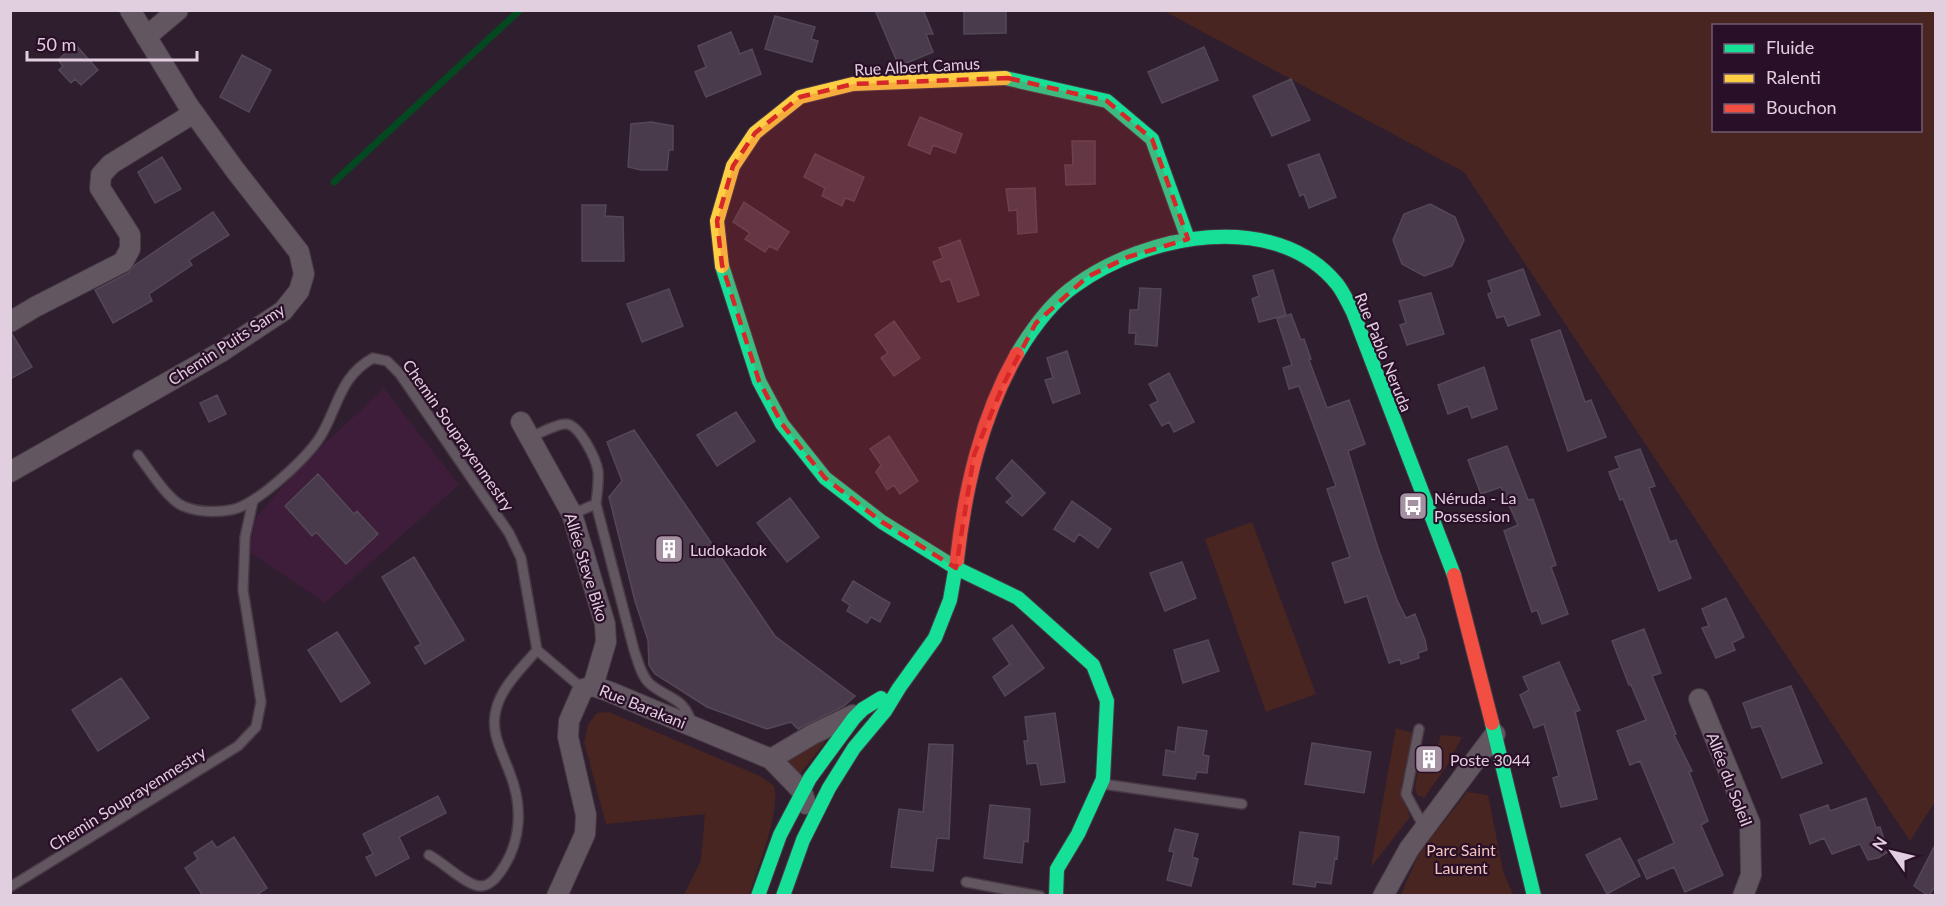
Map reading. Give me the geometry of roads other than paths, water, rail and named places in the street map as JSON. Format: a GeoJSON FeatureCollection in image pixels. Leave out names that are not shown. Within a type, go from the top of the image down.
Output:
{"type":"FeatureCollection","features":[{"type":"Feature","properties":{"kind":"main road","name":"Rue Albert Camus"},"geometry":{"type":"LineString","coordinates":[[1056,896],[1057,869],[1078,834],[1103,779],[1107,701],[1093,665],[1018,598],[956,568],[882,522],[825,478],[782,424],[759,381],[722,265],[717,221],[733,166],[755,133],[800,98],[853,84],[1008,78],[1107,101],[1152,139],[1188,239]]}},
{"type":"Feature","properties":{"kind":"main road","name":"Rue Pablo Neruda"},"geometry":{"type":"LineString","coordinates":[[783,896],[795,859],[829,786],[851,752],[885,710],[899,686],[925,655],[939,632],[949,606],[974,455],[989,413],[1036,323],[1060,297],[1087,277],[1128,257],[1160,245],[1188,239],[1231,235],[1281,245],[1303,254],[1336,282],[1353,312],[1455,577],[1534,896]]}},
{"type":"Feature","properties":{"kind":"main road","name":"Rue Pablo Neruda"},"geometry":{"type":"LineString","coordinates":[[758,896],[781,831],[819,763],[861,711],[899,686]]}},
{"type":"Feature","properties":{"kind":"street","name":"Chemin Puits Samy"},"geometry":{"type":"LineString","coordinates":[[10,471],[221,352],[283,311],[299,291],[304,274],[299,252],[194,113],[130,10]]}},
{"type":"Feature","properties":{"kind":"street"},"geometry":{"type":"LineString","coordinates":[[146,37],[178,10]]}},
{"type":"Feature","properties":{"kind":"street"},"geometry":{"type":"LineString","coordinates":[[10,322],[123,262],[130,249],[130,235],[100,188],[101,175],[111,164],[194,113]]}},
{"type":"Feature","properties":{"kind":"street","name":"Allée Steve Biko"},"geometry":{"type":"LineString","coordinates":[[526,430],[572,514],[605,624],[606,642],[588,687]]}},
{"type":"Feature","properties":{"kind":"street","name":"Rue Barakani"},"geometry":{"type":"LineString","coordinates":[[557,896],[585,834],[586,815],[568,737],[569,721],[588,687],[693,726],[771,759],[802,791],[811,821]]}},
{"type":"Feature","properties":{"kind":"street","name":"Allée du Soleil"},"geometry":{"type":"LineString","coordinates":[[1699,699],[1750,823],[1751,875],[1743,896]]}},
{"type":"Feature","properties":{"kind":"street"},"geometry":{"type":"LineString","coordinates":[[771,759],[813,734],[861,711]]}},
{"type":"Feature","properties":{"kind":"street"},"geometry":{"type":"LineString","coordinates":[[1383,896],[1409,849],[1495,734]]}},
{"type":"Feature","properties":{"kind":"lane","name":"Chemin Souprayenmestry"},"geometry":{"type":"LineString","coordinates":[[10,887],[238,746],[256,727],[261,702],[243,590],[245,537],[253,501],[299,462],[314,446],[323,433],[344,384],[360,365],[373,358],[387,361],[400,374],[509,533],[521,558],[537,650]]}},
{"type":"Feature","properties":{"kind":"lane"},"geometry":{"type":"LineString","coordinates":[[526,430],[565,424],[579,431],[597,468],[599,479],[596,504],[641,669],[650,683],[684,705],[693,726]]}},
{"type":"Feature","properties":{"kind":"lane"},"geometry":{"type":"LineString","coordinates":[[138,455],[172,498],[183,506],[210,512],[236,509],[253,501]]}},
{"type":"Feature","properties":{"kind":"lane"},"geometry":{"type":"LineString","coordinates":[[572,514],[596,504]]}},
{"type":"Feature","properties":{"kind":"lane"},"geometry":{"type":"LineString","coordinates":[[429,855],[474,885],[485,886],[495,880],[507,863],[516,842],[519,820],[517,796],[510,772],[499,748],[494,725],[496,709],[503,694],[537,650],[563,672],[588,687]]}},
{"type":"Feature","properties":{"kind":"lane"},"geometry":{"type":"LineString","coordinates":[[1419,729],[1406,794],[1425,829]]}},
{"type":"Feature","properties":{"kind":"lane"},"geometry":{"type":"LineString","coordinates":[[1101,783],[1242,804]]}},
{"type":"Feature","properties":{"kind":"lane"},"geometry":{"type":"LineString","coordinates":[[966,882],[1040,896]]}},
{"type":"Feature","properties":{"kind":"waterway"},"geometry":{"type":"LineString","coordinates":[[334,182],[520,10]]}},
{"type":"Feature","properties":{"kind":"place","name":"Néruda - La Possession"},"geometry":{"type":"Point","coordinates":[1413,506]}},
{"type":"Feature","properties":{"kind":"place","name":"Ludokadok"},"geometry":{"type":"Point","coordinates":[669,549]}},
{"type":"Feature","properties":{"kind":"place","name":"Poste 3044"},"geometry":{"type":"Point","coordinates":[1429,759]}},
{"type":"Feature","properties":{"kind":"park label","name":"Parc Saint Laurent"},"geometry":{"type":"Point","coordinates":[1461,858]}}]}
